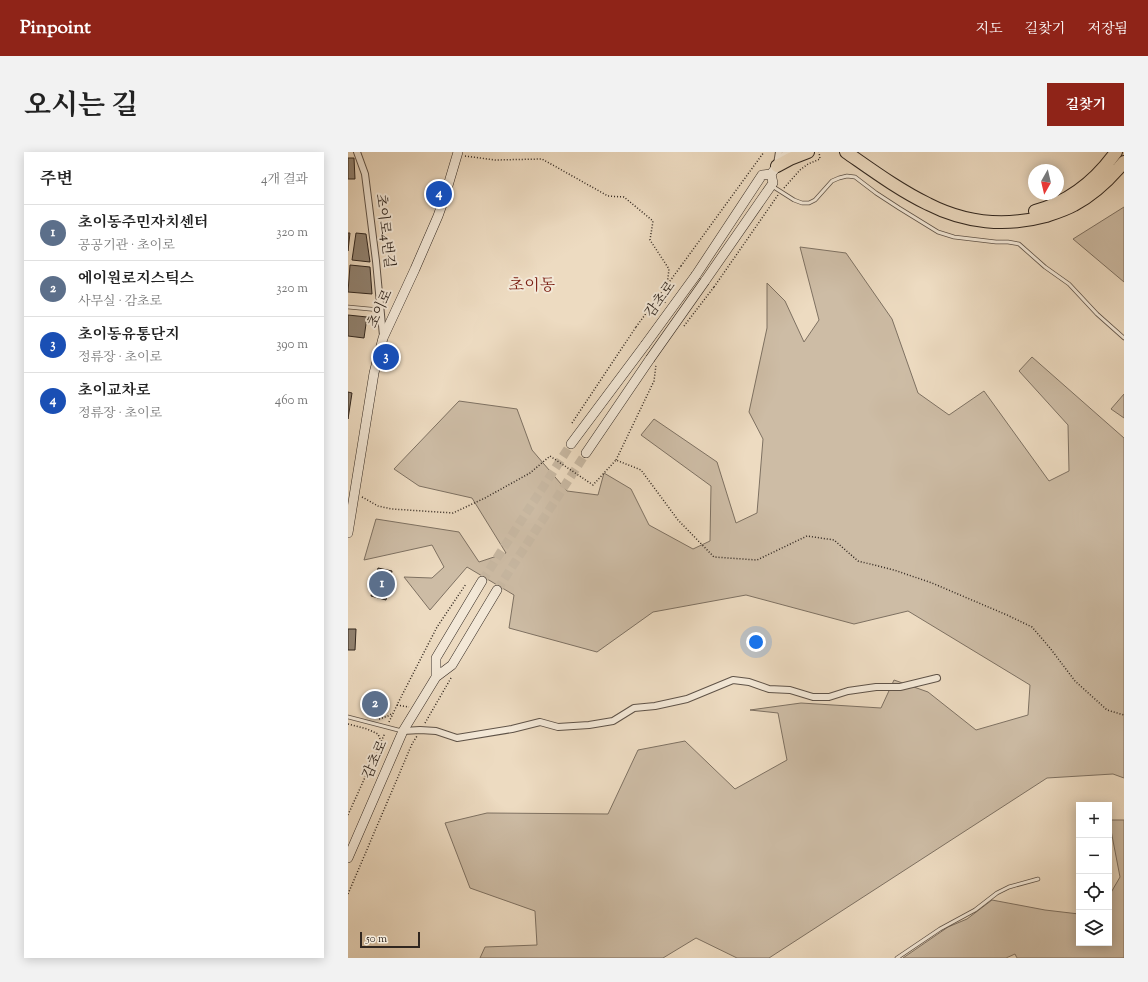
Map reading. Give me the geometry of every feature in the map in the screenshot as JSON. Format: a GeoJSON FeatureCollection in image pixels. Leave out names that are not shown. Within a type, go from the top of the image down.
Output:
{"type":"FeatureCollection","features":[{"type":"Feature","properties":{"kind":"highway"},"geometry":{"type":"LineString","coordinates":[[840,152],[852,153],[939,204],[958,211],[989,216],[1007,216],[1027,213],[1044,208],[1062,200],[1077,192],[1091,181],[1116,152]]}},
{"type":"Feature","properties":{"kind":"highway"},"geometry":{"type":"LineString","coordinates":[[852,153],[911,195],[928,205],[962,217],[980,221],[1003,223],[1031,220],[1053,214],[1073,206],[1095,191],[1121,166],[1124,158]]}},
{"type":"Feature","properties":{"kind":"highway"},"geometry":{"type":"LineString","coordinates":[[774,170],[790,159],[808,158]]}},
{"type":"Feature","properties":{"kind":"main road","name":"감초로"},"geometry":{"type":"LineString","coordinates":[[571,444],[645,346],[696,275],[762,175],[774,170],[788,152]]}},
{"type":"Feature","properties":{"kind":"main road","name":"초이로"},"geometry":{"type":"LineString","coordinates":[[348,533],[374,373],[383,338],[438,216],[457,154]]}},
{"type":"Feature","properties":{"kind":"main road"},"geometry":{"type":"LineString","coordinates":[[772,186],[774,183],[774,170]]}},
{"type":"Feature","properties":{"kind":"main road","name":"감초로"},"geometry":{"type":"LineString","coordinates":[[586,453],[653,362],[705,281],[772,186]]}},
{"type":"Feature","properties":{"kind":"main road","name":"감초로"},"geometry":{"type":"LineString","coordinates":[[436,676],[436,658],[482,581]]}},
{"type":"Feature","properties":{"kind":"main road","name":"감초로"},"geometry":{"type":"LineString","coordinates":[[348,858],[404,731],[436,676],[452,665],[497,590]]}},
{"type":"Feature","properties":{"kind":"street","name":"초이로4번길"},"geometry":{"type":"LineString","coordinates":[[357,152],[365,174],[376,261],[383,338]]}},
{"type":"Feature","properties":{"kind":"street"},"geometry":{"type":"LineString","coordinates":[[774,170],[779,152]]}},
{"type":"Feature","properties":{"kind":"street"},"geometry":{"type":"LineString","coordinates":[[404,731],[436,731],[457,738],[512,729],[540,722],[558,727],[589,725],[612,721],[634,708],[655,706],[688,699],[733,680],[749,682],[769,689],[790,690],[813,697],[829,697],[848,691],[876,687],[900,687],[936,678]]}},
{"type":"Feature","properties":{"kind":"lane"},"geometry":{"type":"LineString","coordinates":[[772,186],[794,200],[802,203],[809,203],[815,200],[832,181],[848,176],[855,177],[899,208],[938,232],[954,237],[1019,244],[1045,267],[1069,284],[1097,314],[1124,338]]}},
{"type":"Feature","properties":{"kind":"lane"},"geometry":{"type":"LineString","coordinates":[[348,306],[381,310]]}},
{"type":"Feature","properties":{"kind":"lane"},"geometry":{"type":"LineString","coordinates":[[348,717],[404,731]]}},
{"type":"Feature","properties":{"kind":"lane"},"geometry":{"type":"LineString","coordinates":[[897,958],[940,929],[975,910],[1003,890],[1038,879]]}},
{"type":"Feature","properties":{"kind":"path"},"geometry":{"type":"LineString","coordinates":[[572,423],[636,327],[764,152]]}},
{"type":"Feature","properties":{"kind":"path"},"geometry":{"type":"LineString","coordinates":[[457,154],[495,160],[542,159],[608,196],[624,197],[652,221],[650,240],[669,269],[664,306]]}},
{"type":"Feature","properties":{"kind":"path"},"geometry":{"type":"LineString","coordinates":[[714,287],[781,191],[800,170],[808,158]]}},
{"type":"Feature","properties":{"kind":"path"},"geometry":{"type":"LineString","coordinates":[[354,497],[363,496],[378,506],[392,509],[453,513],[485,498],[530,473],[550,456],[593,486],[616,460],[654,380],[653,362]]}},
{"type":"Feature","properties":{"kind":"path"},"geometry":{"type":"LineString","coordinates":[[616,460],[641,470],[678,520],[714,558],[757,560],[807,536],[834,540],[858,560],[894,570],[932,584],[1032,627],[1075,681],[1107,710],[1124,716]]}},
{"type":"Feature","properties":{"kind":"path"},"geometry":{"type":"LineString","coordinates":[[348,815],[393,713],[437,627],[466,584]]}},
{"type":"Feature","properties":{"kind":"path"},"geometry":{"type":"LineString","coordinates":[[348,894],[412,744],[451,676]]}},
{"type":"Feature","properties":{"kind":"path"},"geometry":{"type":"LineString","coordinates":[[377,720],[393,713]]}},
{"type":"Feature","properties":{"kind":"path"},"geometry":{"type":"LineString","coordinates":[[348,724],[367,729],[378,734],[381,741]]}},
{"type":"Feature","properties":{"kind":"shaded area"},"geometry":{"type":"Polygon","coordinates":[[[1124,207],[1124,282],[1073,239],[1124,207]]]}},
{"type":"Feature","properties":{"kind":"shaded area"},"geometry":{"type":"Polygon","coordinates":[[[800,247],[846,253],[892,319],[918,393],[949,415],[984,391],[1049,481],[1069,471],[1068,425],[1019,371],[1032,357],[1124,438],[1124,778],[1113,774],[1047,778],[769,958],[737,958],[696,938],[663,958],[480,958],[485,947],[537,945],[535,911],[470,888],[445,823],[487,813],[608,814],[638,750],[685,741],[735,789],[787,760],[778,713],[750,710],[801,703],[881,708],[894,680],[928,692],[976,730],[1028,715],[1030,685],[908,611],[854,624],[746,595],[653,612],[597,652],[509,628],[514,595],[467,567],[430,610],[404,577],[432,578],[444,567],[432,545],[364,560],[376,519],[459,532],[479,562],[506,553],[472,498],[419,486],[394,469],[459,401],[517,409],[532,450],[567,491],[598,495],[604,473],[631,489],[649,525],[693,549],[710,541],[711,486],[641,435],[654,419],[717,462],[736,523],[757,513],[763,439],[749,412],[767,328],[767,283],[785,301],[804,342],[819,320],[800,247]]]}},
{"type":"Feature","properties":{"kind":"shaded area"},"geometry":{"type":"Polygon","coordinates":[[[1124,394],[1124,418],[1111,409],[1124,394]]]}},
{"type":"Feature","properties":{"kind":"shaded area"},"geometry":{"type":"Polygon","coordinates":[[[1112,820],[1124,820],[1124,958],[1017,958],[1015,954],[1006,958],[903,958],[948,927],[967,919],[992,900],[1045,910],[1076,914],[1076,946],[1112,946],[1112,891],[1120,877],[1112,836],[1112,820]]]}},
{"type":"Feature","properties":{"kind":"building"},"geometry":{"type":"Polygon","coordinates":[[[348,158],[354,158],[355,179],[348,179],[348,158]]]}},
{"type":"Feature","properties":{"kind":"building"},"geometry":{"type":"Polygon","coordinates":[[[348,233],[350,233],[348,251],[348,233]]]}},
{"type":"Feature","properties":{"kind":"building"},"geometry":{"type":"Polygon","coordinates":[[[356,233],[366,234],[370,262],[352,260],[356,233]]]}},
{"type":"Feature","properties":{"kind":"building"},"geometry":{"type":"Polygon","coordinates":[[[350,265],[370,267],[372,294],[348,292],[350,265]]]}},
{"type":"Feature","properties":{"kind":"building"},"geometry":{"type":"Polygon","coordinates":[[[348,315],[367,317],[364,338],[348,336],[348,315]]]}},
{"type":"Feature","properties":{"kind":"building"},"geometry":{"type":"Polygon","coordinates":[[[348,392],[352,393],[348,419],[348,392]]]}},
{"type":"Feature","properties":{"kind":"building"},"geometry":{"type":"Polygon","coordinates":[[[378,568],[392,571],[386,600],[371,596],[378,568]]]}},
{"type":"Feature","properties":{"kind":"building"},"geometry":{"type":"Polygon","coordinates":[[[348,629],[356,629],[355,650],[348,650],[348,629]]]}},
{"type":"Feature","properties":{"kind":"tunnel"},"geometry":{"type":"LineString","coordinates":[[482,581],[571,444]]}},
{"type":"Feature","properties":{"kind":"tunnel"},"geometry":{"type":"LineString","coordinates":[[497,590],[586,453]]}},
{"type":"Feature","properties":{"kind":"place","name":"초이교차로"},"geometry":{"type":"Point","coordinates":[439,194]}},
{"type":"Feature","properties":{"kind":"place","name":"초이동유통단지"},"geometry":{"type":"Point","coordinates":[386,357]}},
{"type":"Feature","properties":{"kind":"place","name":"초이동주민자치센터"},"geometry":{"type":"Point","coordinates":[382,584]}},
{"type":"Feature","properties":{"kind":"place","name":"에이원로지스틱스"},"geometry":{"type":"Point","coordinates":[375,704]}},
{"type":"Feature","properties":{"kind":"district","name":"초이동"},"geometry":{"type":"Point","coordinates":[532,286]}}]}
